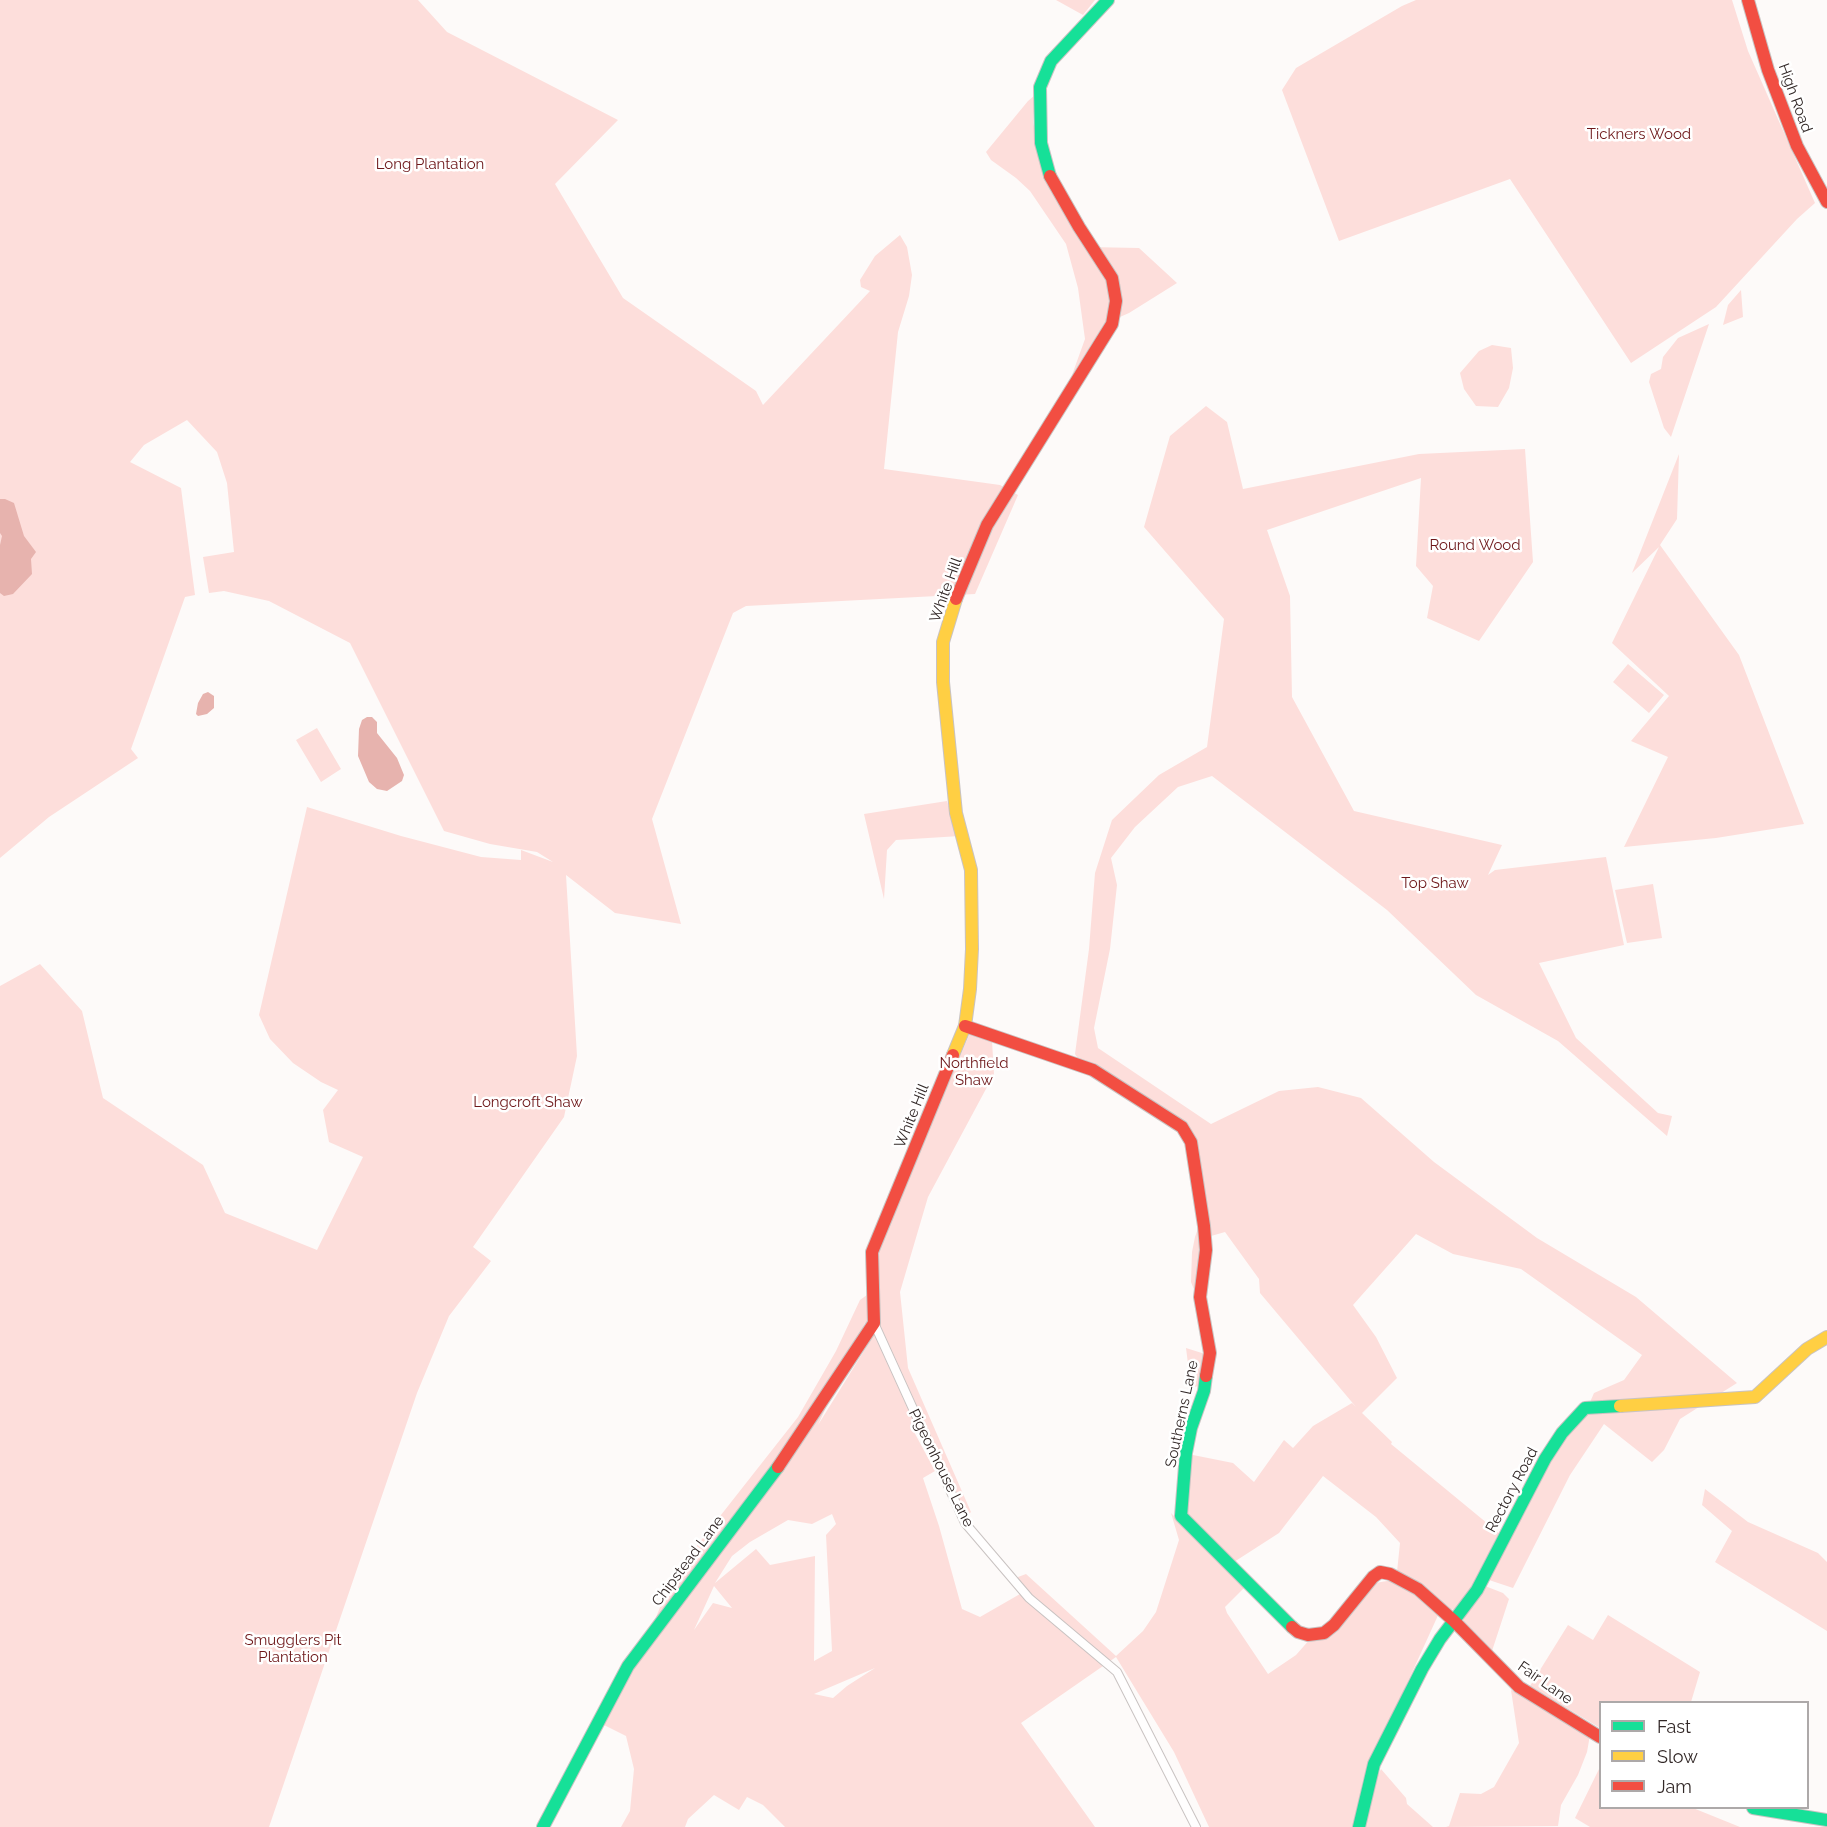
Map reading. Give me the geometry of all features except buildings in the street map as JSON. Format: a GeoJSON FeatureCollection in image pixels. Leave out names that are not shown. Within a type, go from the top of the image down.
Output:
{"type":"FeatureCollection","features":[{"type":"Feature","properties":{"kind":"street","name":"White Hill"},"geometry":{"type":"LineString","coordinates":[[874,1323],[872,1252],[965,1026],[970,989],[971,870],[956,813],[943,682],[944,642],[955,602],[987,525],[1112,324],[1116,301],[1112,278],[1078,226],[1047,171],[1041,144],[1039,112],[1040,87],[1051,61],[1108,0]]}},
{"type":"Feature","properties":{"kind":"street","name":"High Road"},"geometry":{"type":"LineString","coordinates":[[1748,0],[1768,70],[1797,146],[1827,202]]}},
{"type":"Feature","properties":{"kind":"street","name":"Southerns Lane"},"geometry":{"type":"LineString","coordinates":[[965,1026],[1093,1070],[1175,1121],[1182,1127],[1191,1142],[1204,1226],[1206,1250],[1200,1297],[1209,1353],[1204,1391],[1191,1428],[1186,1453],[1181,1516],[1282,1619],[1298,1632],[1308,1635],[1324,1633],[1334,1625],[1373,1577],[1380,1572],[1390,1574],[1418,1589],[1454,1621]]}},
{"type":"Feature","properties":{"kind":"street","name":"Chipstead Lane"},"geometry":{"type":"LineString","coordinates":[[543,1827],[628,1666],[790,1451],[874,1323]]}},
{"type":"Feature","properties":{"kind":"street","name":"Pigeonhouse Lane"},"geometry":{"type":"LineString","coordinates":[[874,1323],[965,1523],[1029,1599],[1117,1672],[1196,1827]]}},
{"type":"Feature","properties":{"kind":"street","name":"Rectory Road"},"geometry":{"type":"LineString","coordinates":[[1359,1827],[1374,1764],[1422,1669],[1437,1644],[1477,1590],[1545,1459],[1562,1433],[1585,1408],[1755,1397],[1807,1349],[1827,1337]]}},
{"type":"Feature","properties":{"kind":"street","name":"Fair Lane"},"geometry":{"type":"LineString","coordinates":[[1454,1621],[1519,1687],[1599,1736]]}},
{"type":"Feature","properties":{"kind":"street"},"geometry":{"type":"LineString","coordinates":[[1759,1809],[1827,1820]]}},
{"type":"Feature","properties":{"kind":"green space"},"geometry":{"type":"Polygon","coordinates":[[[0,0],[418,0],[447,32],[618,120],[555,184],[623,298],[756,391],[763,405],[870,291],[861,287],[860,280],[875,256],[900,235],[907,247],[912,275],[909,296],[898,332],[884,469],[1000,485],[1018,495],[975,594],[746,606],[733,613],[652,819],[681,924],[615,913],[566,875],[577,1056],[564,1117],[473,1247],[491,1261],[449,1316],[417,1393],[269,1827],[0,1827],[0,986],[40,964],[82,1011],[103,1098],[203,1165],[225,1213],[317,1250],[363,1157],[329,1142],[323,1110],[338,1090],[321,1082],[293,1063],[270,1039],[259,1015],[307,807],[401,836],[481,857],[521,860],[521,850],[553,862],[537,852],[490,844],[444,831],[350,643],[269,601],[224,591],[209,593],[203,557],[234,552],[227,483],[217,452],[187,420],[144,445],[130,462],[181,488],[195,595],[185,597],[131,749],[138,758],[49,817],[0,858],[0,0]]]}},
{"type":"Feature","properties":{"kind":"green space"},"geometry":{"type":"Polygon","coordinates":[[[1056,0],[1095,0],[1083,15],[1056,0]]]}},
{"type":"Feature","properties":{"kind":"green space","name":"Tickners Wood"},"geometry":{"type":"Polygon","coordinates":[[[1416,0],[1732,0],[1748,51],[1815,203],[1797,219],[1716,307],[1631,363],[1510,179],[1339,241],[1282,90],[1296,68],[1416,0]]]}},
{"type":"Feature","properties":{"kind":"green space"},"geometry":{"type":"Polygon","coordinates":[[[1035,95],[1033,122],[1042,168],[1088,247],[1139,248],[1177,283],[1129,313],[1104,324],[1072,375],[1085,339],[1078,288],[1066,244],[1030,191],[991,160],[986,152],[1035,95]]]}},
{"type":"Feature","properties":{"kind":"green space"},"geometry":{"type":"Polygon","coordinates":[[[1741,290],[1743,317],[1723,325],[1728,305],[1741,290]]]}},
{"type":"Feature","properties":{"kind":"green space"},"geometry":{"type":"Polygon","coordinates":[[[1709,324],[1671,437],[1664,428],[1649,382],[1651,374],[1661,369],[1663,357],[1678,338],[1709,324]]]}},
{"type":"Feature","properties":{"kind":"green space"},"geometry":{"type":"Polygon","coordinates":[[[1492,345],[1511,348],[1513,368],[1509,388],[1498,407],[1476,406],[1464,389],[1460,373],[1479,351],[1492,345]]]}},
{"type":"Feature","properties":{"kind":"green space"},"geometry":{"type":"Polygon","coordinates":[[[1206,406],[1227,422],[1243,489],[1419,454],[1525,449],[1533,562],[1479,641],[1427,618],[1433,586],[1416,566],[1421,478],[1267,530],[1290,596],[1292,697],[1354,811],[1502,845],[1488,875],[1495,870],[1606,857],[1624,945],[1539,963],[1576,1038],[1658,1113],[1672,1116],[1667,1136],[1558,1041],[1476,995],[1387,910],[1212,776],[1178,787],[1135,827],[1111,858],[1117,885],[1110,949],[1094,1028],[1098,1048],[1211,1124],[1279,1091],[1318,1087],[1361,1098],[1434,1162],[1537,1238],[1636,1297],[1737,1383],[1680,1419],[1664,1450],[1652,1462],[1604,1424],[1570,1475],[1513,1588],[1489,1580],[1487,1577],[1518,1517],[1522,1518],[1560,1444],[1584,1416],[1594,1393],[1624,1380],[1642,1355],[1521,1269],[1453,1254],[1416,1234],[1353,1305],[1376,1337],[1397,1378],[1362,1413],[1392,1442],[1391,1444],[1499,1533],[1468,1594],[1455,1610],[1449,1609],[1428,1589],[1397,1572],[1400,1543],[1376,1517],[1323,1476],[1279,1533],[1234,1562],[1185,1514],[1188,1454],[1233,1463],[1254,1482],[1284,1440],[1293,1448],[1313,1426],[1352,1403],[1356,1407],[1260,1293],[1259,1279],[1225,1232],[1211,1236],[1179,1121],[1081,1064],[1075,1054],[1089,949],[1095,873],[1112,820],[1159,775],[1207,747],[1224,619],[1144,527],[1170,436],[1206,406]]]}},
{"type":"Feature","properties":{"kind":"green space"},"geometry":{"type":"Polygon","coordinates":[[[1679,454],[1677,519],[1660,545],[1739,655],[1804,824],[1716,838],[1624,847],[1668,757],[1631,741],[1669,696],[1612,643],[1659,547],[1632,573],[1679,454]]]}},
{"type":"Feature","properties":{"kind":"green space"},"geometry":{"type":"Polygon","coordinates":[[[1628,664],[1664,695],[1649,713],[1613,682],[1628,664]]]}},
{"type":"Feature","properties":{"kind":"green space"},"geometry":{"type":"Polygon","coordinates":[[[317,728],[341,769],[321,782],[296,740],[317,728]]]}},
{"type":"Feature","properties":{"kind":"green space"},"geometry":{"type":"Polygon","coordinates":[[[947,801],[960,836],[896,840],[887,850],[884,899],[864,814],[947,801]]]}},
{"type":"Feature","properties":{"kind":"green space"},"geometry":{"type":"Polygon","coordinates":[[[1653,884],[1662,938],[1627,943],[1615,890],[1653,884]]]}},
{"type":"Feature","properties":{"kind":"green space","name":"Northfield Shaw"},"geometry":{"type":"Polygon","coordinates":[[[970,1033],[992,1041],[994,1074],[928,1197],[900,1292],[908,1368],[971,1512],[967,1516],[936,1450],[913,1430],[935,1471],[923,1478],[962,1609],[980,1617],[1020,1594],[1018,1577],[1026,1574],[1116,1656],[1143,1631],[1156,1612],[1179,1540],[1171,1513],[1244,1588],[1225,1607],[1268,1674],[1296,1655],[1311,1638],[1375,1583],[1393,1580],[1440,1611],[1363,1780],[1354,1827],[1209,1827],[1174,1752],[1116,1657],[1021,1723],[1095,1827],[785,1827],[763,1805],[747,1797],[739,1810],[714,1795],[688,1819],[685,1827],[621,1827],[630,1811],[634,1769],[626,1736],[602,1724],[637,1663],[673,1576],[798,1417],[836,1351],[860,1300],[878,1287],[876,1253],[970,1033]],[[865,1323],[818,1425],[872,1338],[865,1323]],[[832,1514],[812,1524],[788,1520],[750,1542],[732,1556],[715,1583],[756,1549],[770,1565],[815,1556],[814,1661],[832,1651],[826,1535],[836,1524],[832,1514]],[[714,1586],[694,1630],[713,1603],[732,1608],[714,1586]],[[875,1668],[814,1694],[833,1698],[875,1668]]]}},
{"type":"Feature","properties":{"kind":"green space"},"geometry":{"type":"Polygon","coordinates":[[[1201,1220],[1201,1242],[1195,1292],[1191,1282],[1192,1252],[1201,1220]]]}},
{"type":"Feature","properties":{"kind":"green space"},"geometry":{"type":"Polygon","coordinates":[[[1186,1348],[1205,1354],[1202,1386],[1191,1387],[1186,1348]]]}},
{"type":"Feature","properties":{"kind":"green space"},"geometry":{"type":"Polygon","coordinates":[[[1705,1489],[1748,1522],[1818,1553],[1827,1562],[1827,1631],[1715,1562],[1732,1531],[1702,1505],[1705,1489]]]}},
{"type":"Feature","properties":{"kind":"green space"},"geometry":{"type":"Polygon","coordinates":[[[1485,1586],[1503,1593],[1509,1599],[1491,1654],[1463,1625],[1464,1617],[1485,1586]]]}},
{"type":"Feature","properties":{"kind":"green space"},"geometry":{"type":"Polygon","coordinates":[[[1608,1615],[1700,1672],[1691,1701],[1599,1701],[1599,1727],[1530,1686],[1568,1625],[1593,1640],[1608,1615]]]}},
{"type":"Feature","properties":{"kind":"green space"},"geometry":{"type":"Polygon","coordinates":[[[1511,1690],[1590,1735],[1587,1752],[1578,1775],[1561,1805],[1558,1826],[1446,1827],[1449,1826],[1460,1793],[1481,1794],[1494,1787],[1519,1743],[1511,1690]]]}},
{"type":"Feature","properties":{"kind":"green space"},"geometry":{"type":"Polygon","coordinates":[[[1381,1769],[1406,1798],[1407,1804],[1433,1827],[1365,1827],[1381,1769]]]}},
{"type":"Feature","properties":{"kind":"green space"},"geometry":{"type":"Polygon","coordinates":[[[1599,1769],[1599,1809],[1695,1809],[1740,1827],[1590,1827],[1575,1818],[1599,1769]]]}},
{"type":"Feature","properties":{"kind":"shaded area"},"geometry":{"type":"Polygon","coordinates":[[[0,499],[14,503],[24,536],[36,552],[31,559],[32,574],[13,594],[4,596],[0,593],[2,536],[0,533],[0,499]]]}},
{"type":"Feature","properties":{"kind":"shaded area"},"geometry":{"type":"Polygon","coordinates":[[[208,692],[214,696],[214,708],[207,714],[198,716],[196,714],[198,703],[203,694],[208,692]]]}},
{"type":"Feature","properties":{"kind":"shaded area"},"geometry":{"type":"Polygon","coordinates":[[[372,717],[377,722],[377,733],[397,758],[404,775],[402,781],[387,791],[377,789],[369,782],[358,756],[359,729],[362,720],[372,717]]]}},
{"type":"Feature","properties":{"kind":"traffic: fast"},"geometry":{"type":"LineString","coordinates":[[1050,176],[1041,143],[1040,87],[1051,61],[1108,0]]}},
{"type":"Feature","properties":{"kind":"traffic: fast"},"geometry":{"type":"LineString","coordinates":[[1206,1376],[1204,1391],[1191,1428],[1186,1453],[1181,1516],[1292,1627]]}},
{"type":"Feature","properties":{"kind":"traffic: fast"},"geometry":{"type":"LineString","coordinates":[[1359,1827],[1374,1764],[1422,1669],[1440,1639],[1477,1590],[1545,1459],[1562,1433],[1585,1408],[1620,1406]]}},
{"type":"Feature","properties":{"kind":"traffic: fast"},"geometry":{"type":"LineString","coordinates":[[543,1827],[628,1666],[778,1467]]}},
{"type":"Feature","properties":{"kind":"traffic: fast"},"geometry":{"type":"LineString","coordinates":[[1759,1809],[1827,1820]]}},
{"type":"Feature","properties":{"kind":"traffic: slow"},"geometry":{"type":"LineString","coordinates":[[953,1055],[965,1026],[972,949],[971,870],[956,813],[943,682],[943,642],[956,599]]}},
{"type":"Feature","properties":{"kind":"traffic: slow"},"geometry":{"type":"LineString","coordinates":[[1620,1406],[1755,1397],[1807,1349],[1827,1337]]}},
{"type":"Feature","properties":{"kind":"traffic: jam"},"geometry":{"type":"LineString","coordinates":[[1748,0],[1768,70],[1797,146],[1827,202]]}},
{"type":"Feature","properties":{"kind":"traffic: jam"},"geometry":{"type":"LineString","coordinates":[[956,599],[987,525],[1112,324],[1116,301],[1112,278],[1050,176]]}},
{"type":"Feature","properties":{"kind":"traffic: jam"},"geometry":{"type":"LineString","coordinates":[[965,1026],[1093,1070],[1182,1127],[1191,1142],[1204,1226],[1206,1250],[1200,1297],[1210,1353],[1206,1376]]}},
{"type":"Feature","properties":{"kind":"traffic: jam"},"geometry":{"type":"LineString","coordinates":[[778,1467],[874,1323],[872,1252],[953,1055]]}},
{"type":"Feature","properties":{"kind":"traffic: jam"},"geometry":{"type":"LineString","coordinates":[[1292,1627],[1308,1635],[1324,1633],[1334,1625],[1373,1577],[1380,1572],[1390,1574],[1418,1589],[1454,1621],[1519,1687],[1599,1736]]}},
{"type":"Feature","properties":{"kind":"park label","name":"Long Plantation"},"geometry":{"type":"Point","coordinates":[430,164]}},
{"type":"Feature","properties":{"kind":"park label","name":"Round Wood"},"geometry":{"type":"Point","coordinates":[1475,545]}},
{"type":"Feature","properties":{"kind":"park label","name":"Top Shaw"},"geometry":{"type":"Point","coordinates":[1435,883]}},
{"type":"Feature","properties":{"kind":"park label","name":"Longcroft Shaw"},"geometry":{"type":"Point","coordinates":[528,1102]}},
{"type":"Feature","properties":{"kind":"park label","name":"Smugglers Pit Plantation"},"geometry":{"type":"Point","coordinates":[293,1648]}}]}
